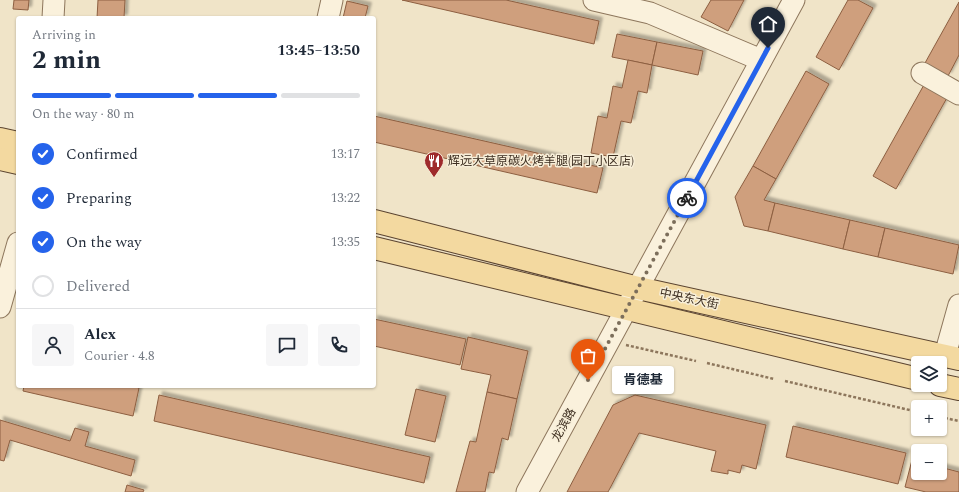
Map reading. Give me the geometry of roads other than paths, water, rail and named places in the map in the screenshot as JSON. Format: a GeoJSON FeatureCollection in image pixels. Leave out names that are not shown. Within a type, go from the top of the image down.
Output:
{"type":"FeatureCollection","features":[{"type":"Feature","properties":{"kind":"main road"},"geometry":{"type":"LineString","coordinates":[[0,139],[16,143]]}},
{"type":"Feature","properties":{"kind":"main road"},"geometry":{"type":"LineString","coordinates":[[0,159],[16,163]]}},
{"type":"Feature","properties":{"kind":"main road","name":"中央东大街"},"geometry":{"type":"LineString","coordinates":[[376,222],[638,288],[952,357]]}},
{"type":"Feature","properties":{"kind":"main road","name":"中央东大街"},"geometry":{"type":"LineString","coordinates":[[376,248],[911,377]]}},
{"type":"Feature","properties":{"kind":"main road"},"geometry":{"type":"LineString","coordinates":[[947,386],[959,389]]}},
{"type":"Feature","properties":{"kind":"street"},"geometry":{"type":"LineString","coordinates":[[53,16],[54,0]]}},
{"type":"Feature","properties":{"kind":"street"},"geometry":{"type":"LineString","coordinates":[[328,16],[332,0]]}},
{"type":"Feature","properties":{"kind":"street"},"geometry":{"type":"LineString","coordinates":[[594,0],[650,13],[762,60]]}},
{"type":"Feature","properties":{"kind":"street","name":"龙滨路"},"geometry":{"type":"LineString","coordinates":[[527,492],[794,0]]}},
{"type":"Feature","properties":{"kind":"street"},"geometry":{"type":"LineString","coordinates":[[922,73],[959,94]]}},
{"type":"Feature","properties":{"kind":"street"},"geometry":{"type":"LineString","coordinates":[[0,307],[16,250]]}},
{"type":"Feature","properties":{"kind":"street"},"geometry":{"type":"LineString","coordinates":[[952,357],[959,305]]}},
{"type":"Feature","properties":{"kind":"place","name":"辉远大草原碳火烤羊腿(园丁小区店)"},"geometry":{"type":"Point","coordinates":[434,178]}},
{"type":"Feature","properties":{"kind":"place","name":"肯德基"},"geometry":{"type":"Point","coordinates":[588,380]}}]}
